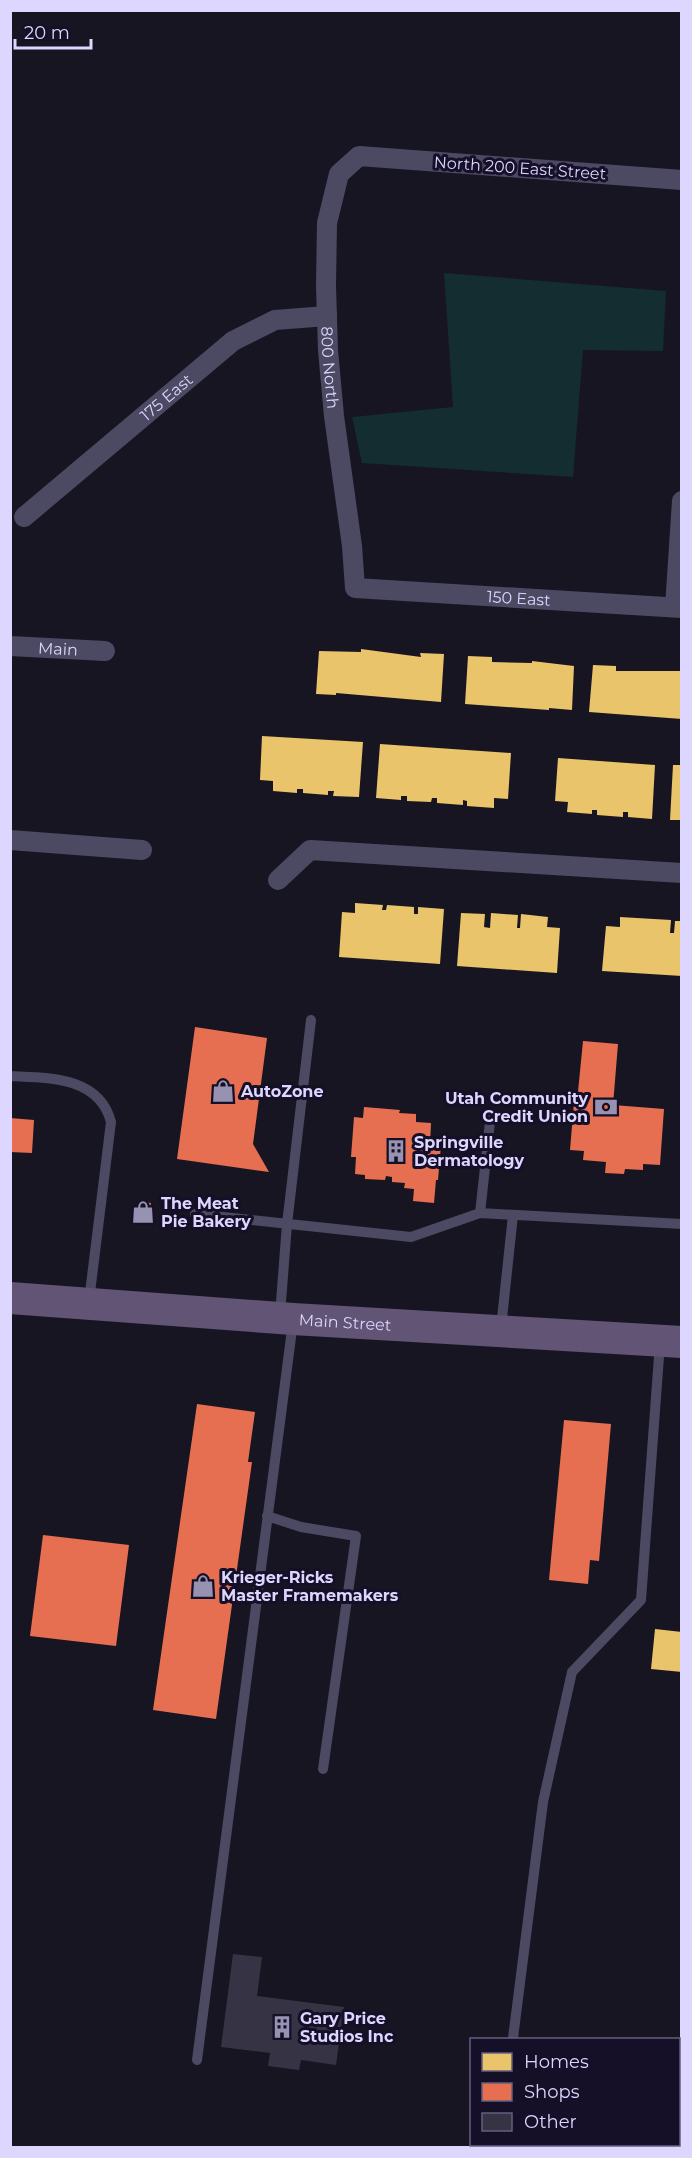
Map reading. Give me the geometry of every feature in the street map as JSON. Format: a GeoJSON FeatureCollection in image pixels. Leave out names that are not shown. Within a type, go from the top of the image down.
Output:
{"type":"FeatureCollection","features":[{"type":"Feature","properties":{"kind":"main road","name":"Main Street"},"geometry":{"type":"LineString","coordinates":[[10,1298],[287,1318],[671,1341]]}},
{"type":"Feature","properties":{"kind":"street","name":"North 200 East Street"},"geometry":{"type":"LineString","coordinates":[[359,156],[681,180]]}},
{"type":"Feature","properties":{"kind":"street","name":"800 North"},"geometry":{"type":"LineString","coordinates":[[356,588],[334,416],[327,316],[327,223],[339,174],[359,156]]}},
{"type":"Feature","properties":{"kind":"street","name":"175 East"},"geometry":{"type":"LineString","coordinates":[[24,517],[233,341],[275,320],[327,316]]}},
{"type":"Feature","properties":{"kind":"street"},"geometry":{"type":"LineString","coordinates":[[678,607],[681,501]]}},
{"type":"Feature","properties":{"kind":"street","name":"150 East"},"geometry":{"type":"LineString","coordinates":[[356,588],[678,607]]}},
{"type":"Feature","properties":{"kind":"street","name":"Main"},"geometry":{"type":"LineString","coordinates":[[10,646],[105,651]]}},
{"type":"Feature","properties":{"kind":"street"},"geometry":{"type":"LineString","coordinates":[[10,840],[142,850]]}},
{"type":"Feature","properties":{"kind":"street"},"geometry":{"type":"LineString","coordinates":[[278,880],[310,850],[681,873]]}},
{"type":"Feature","properties":{"kind":"lane"},"geometry":{"type":"LineString","coordinates":[[197,2060],[267,1516],[287,1318],[287,1224],[311,1020]]}},
{"type":"Feature","properties":{"kind":"lane"},"geometry":{"type":"LineString","coordinates":[[10,1076],[54,1078],[82,1085],[109,1112],[111,1122],[88,1304]]}},
{"type":"Feature","properties":{"kind":"lane"},"geometry":{"type":"LineString","coordinates":[[480,1213],[491,1113]]}},
{"type":"Feature","properties":{"kind":"lane"},"geometry":{"type":"LineString","coordinates":[[195,1215],[411,1237],[480,1213],[681,1224]]}},
{"type":"Feature","properties":{"kind":"lane"},"geometry":{"type":"LineString","coordinates":[[501,1331],[513,1215]]}},
{"type":"Feature","properties":{"kind":"lane"},"geometry":{"type":"LineString","coordinates":[[513,2038],[543,1802],[572,1672],[641,1600],[671,1341]]}},
{"type":"Feature","properties":{"kind":"lane"},"geometry":{"type":"LineString","coordinates":[[267,1516],[301,1527],[356,1536],[323,1769]]}},
{"type":"Feature","properties":{"kind":"green space"},"geometry":{"type":"Polygon","coordinates":[[[444,273],[666,291],[663,351],[583,350],[573,477],[362,463],[352,417],[453,407],[444,273]]]}},
{"type":"Feature","properties":{"kind":"building: Homes"},"geometry":{"type":"Polygon","coordinates":[[[361,649],[421,657],[420,653],[444,654],[441,702],[336,693],[336,695],[316,694],[319,651],[361,652],[361,649]]]}},
{"type":"Feature","properties":{"kind":"building: Homes"},"geometry":{"type":"Polygon","coordinates":[[[468,656],[492,657],[492,662],[532,663],[532,661],[574,666],[572,710],[465,704],[468,656]]]}},
{"type":"Feature","properties":{"kind":"building: Homes"},"geometry":{"type":"Polygon","coordinates":[[[593,665],[616,666],[616,671],[682,671],[682,719],[589,712],[593,665]]]}},
{"type":"Feature","properties":{"kind":"building: Homes"},"geometry":{"type":"Polygon","coordinates":[[[262,736],[363,742],[359,797],[333,796],[334,791],[328,791],[328,795],[303,793],[303,789],[297,789],[297,793],[273,791],[273,781],[260,780],[262,736]]]}},
{"type":"Feature","properties":{"kind":"building: Homes"},"geometry":{"type":"Polygon","coordinates":[[[380,744],[511,753],[508,799],[494,798],[494,808],[467,806],[467,801],[463,800],[463,805],[437,803],[437,798],[432,798],[431,802],[407,801],[407,796],[401,796],[401,800],[376,798],[380,744]]]}},
{"type":"Feature","properties":{"kind":"building: Homes"},"geometry":{"type":"Polygon","coordinates":[[[558,758],[655,765],[652,819],[628,817],[628,812],[623,812],[623,817],[597,815],[597,810],[592,810],[592,814],[567,812],[568,802],[555,801],[558,758]]]}},
{"type":"Feature","properties":{"kind":"building: Homes"},"geometry":{"type":"Polygon","coordinates":[[[673,765],[682,765],[682,820],[670,820],[673,765]]]}},
{"type":"Feature","properties":{"kind":"building: Homes"},"geometry":{"type":"Polygon","coordinates":[[[355,903],[383,905],[382,910],[386,910],[387,905],[414,907],[414,914],[418,914],[418,907],[444,909],[440,964],[339,957],[342,912],[355,913],[355,903]]]}},
{"type":"Feature","properties":{"kind":"building: Homes"},"geometry":{"type":"Polygon","coordinates":[[[461,913],[485,914],[484,927],[490,928],[491,913],[518,915],[517,928],[520,928],[521,914],[548,917],[547,927],[560,928],[557,973],[457,966],[461,913]]]}},
{"type":"Feature","properties":{"kind":"building: Homes"},"geometry":{"type":"Polygon","coordinates":[[[620,917],[671,920],[670,933],[674,933],[675,921],[682,921],[682,976],[602,971],[606,926],[620,927],[620,917]]]}},
{"type":"Feature","properties":{"kind":"building: Homes"},"geometry":{"type":"Polygon","coordinates":[[[655,1629],[682,1632],[682,1672],[651,1669],[655,1629]]]}},
{"type":"Feature","properties":{"kind":"building: Shops","name":"AutoZone"},"geometry":{"type":"Polygon","coordinates":[[[195,1027],[267,1038],[253,1144],[269,1172],[177,1159],[195,1027]]]}},
{"type":"Feature","properties":{"kind":"building: Shops","name":"Utah Community Credit Union"},"geometry":{"type":"Polygon","coordinates":[[[583,1041],[618,1044],[613,1105],[664,1109],[660,1165],[643,1164],[643,1170],[625,1169],[624,1174],[605,1173],[606,1162],[583,1160],[584,1151],[570,1150],[583,1041]]]}},
{"type":"Feature","properties":{"kind":"building: Shops","name":"Springville Dermatology"},"geometry":{"type":"Polygon","coordinates":[[[364,1107],[400,1110],[399,1113],[416,1114],[416,1122],[431,1123],[430,1145],[441,1145],[434,1203],[413,1201],[414,1189],[404,1188],[405,1183],[392,1182],[392,1177],[386,1176],[385,1180],[365,1179],[365,1175],[355,1174],[356,1157],[351,1157],[354,1117],[363,1118],[364,1107]]]}},
{"type":"Feature","properties":{"kind":"building: Shops"},"geometry":{"type":"Polygon","coordinates":[[[10,1118],[34,1120],[32,1153],[10,1152],[10,1118]]]}},
{"type":"Feature","properties":{"kind":"building: Shops","name":"The Meat Pie Bakery"},"geometry":{"type":"Polygon","coordinates":[[[139,1201],[151,1203],[147,1223],[135,1221],[139,1201]]]}},
{"type":"Feature","properties":{"kind":"building: Shops","name":"Krieger-Ricks Master Framemakers"},"geometry":{"type":"Polygon","coordinates":[[[197,1404],[255,1412],[248,1462],[252,1462],[216,1719],[153,1710],[197,1404]]]}},
{"type":"Feature","properties":{"kind":"building: Shops"},"geometry":{"type":"Polygon","coordinates":[[[564,1420],[611,1424],[599,1561],[590,1560],[588,1584],[549,1580],[564,1420]]]}},
{"type":"Feature","properties":{"kind":"building: Shops"},"geometry":{"type":"Polygon","coordinates":[[[43,1535],[129,1545],[116,1646],[30,1636],[43,1535]]]}},
{"type":"Feature","properties":{"kind":"building: Other","name":"Gary Price Studios Inc"},"geometry":{"type":"Polygon","coordinates":[[[233,1954],[262,1957],[257,1996],[344,2007],[336,2065],[301,2060],[299,2070],[268,2066],[270,2053],[221,2047],[233,1954]]]}},
{"type":"Feature","properties":{"kind":"place","name":"AutoZone"},"geometry":{"type":"Point","coordinates":[223,1091]}},
{"type":"Feature","properties":{"kind":"place","name":"Utah Community Credit Union"},"geometry":{"type":"Point","coordinates":[606,1107]}},
{"type":"Feature","properties":{"kind":"place","name":"Springville Dermatology"},"geometry":{"type":"Point","coordinates":[396,1151]}},
{"type":"Feature","properties":{"kind":"place","name":"The Meat Pie Bakery"},"geometry":{"type":"Point","coordinates":[143,1212]}},
{"type":"Feature","properties":{"kind":"place","name":"Krieger-Ricks Master Framemakers"},"geometry":{"type":"Point","coordinates":[203,1586]}},
{"type":"Feature","properties":{"kind":"place","name":"Gary Price Studios Inc"},"geometry":{"type":"Point","coordinates":[282,2027]}}]}
